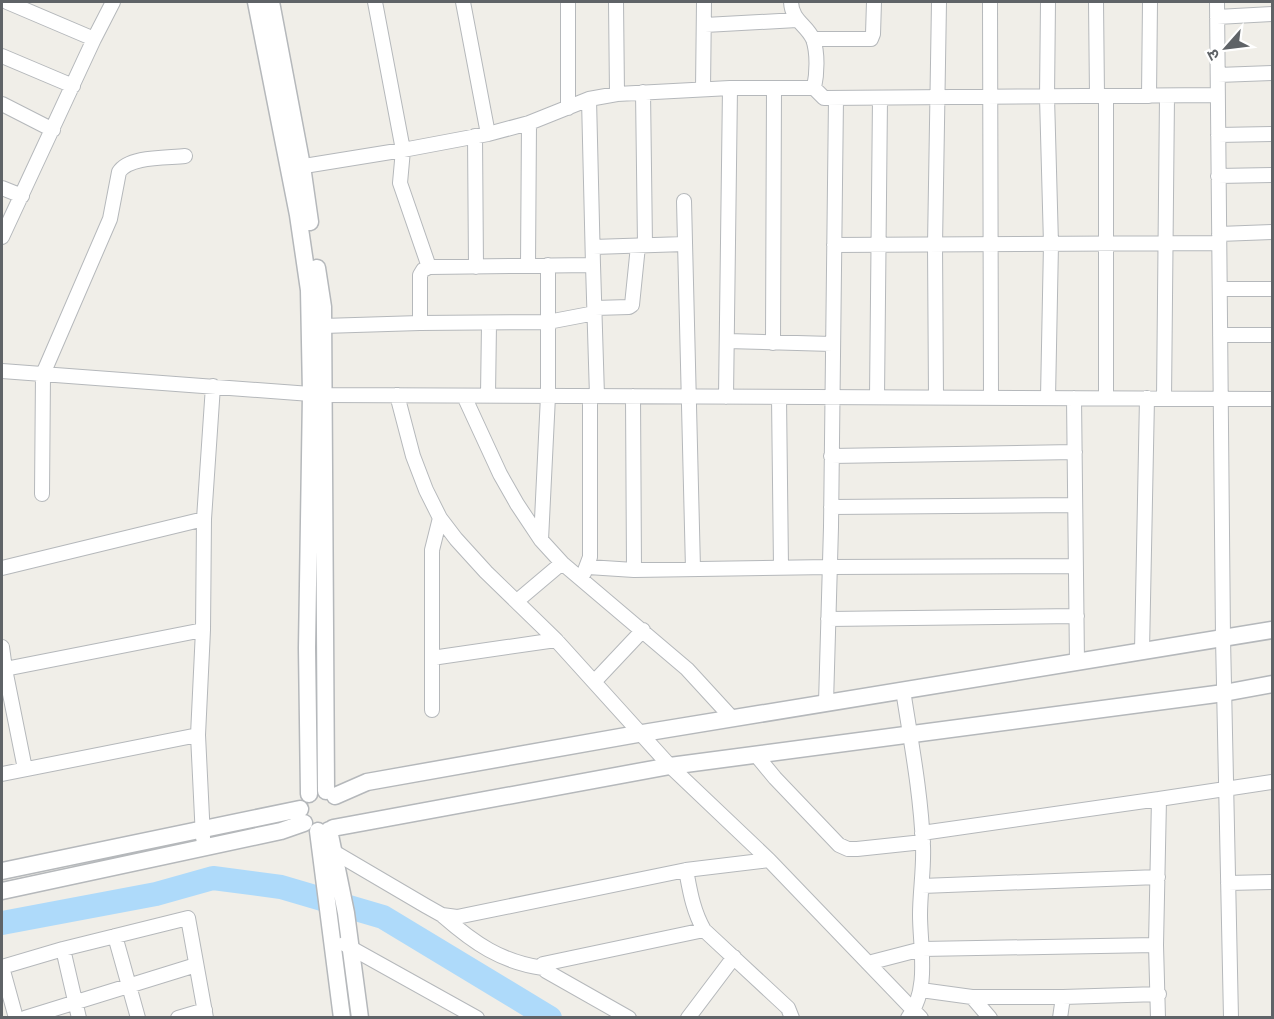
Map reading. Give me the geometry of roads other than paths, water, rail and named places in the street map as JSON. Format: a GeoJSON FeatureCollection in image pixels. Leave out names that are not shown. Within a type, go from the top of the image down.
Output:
{"type":"FeatureCollection","features":[{"type":"Feature","properties":{"kind":"street"},"geometry":{"type":"LineString","coordinates":[[7,2],[94,39]]}},
{"type":"Feature","properties":{"kind":"street"},"geometry":{"type":"LineString","coordinates":[[2,237],[113,2]]}},
{"type":"Feature","properties":{"kind":"street"},"geometry":{"type":"LineString","coordinates":[[256,2],[295,167],[323,306],[307,648],[309,794]]}},
{"type":"Feature","properties":{"kind":"street"},"geometry":{"type":"LineString","coordinates":[[271,2],[295,167],[298,215],[309,290],[318,394],[331,793],[340,803],[342,812],[339,821],[317,824]]}},
{"type":"Feature","properties":{"kind":"street"},"geometry":{"type":"LineString","coordinates":[[375,2],[402,150],[400,183],[429,267]]}},
{"type":"Feature","properties":{"kind":"street"},"geometry":{"type":"LineString","coordinates":[[463,2],[481,135],[476,267]]}},
{"type":"Feature","properties":{"kind":"street"},"geometry":{"type":"LineString","coordinates":[[567,108],[568,2]]}},
{"type":"Feature","properties":{"kind":"street"},"geometry":{"type":"LineString","coordinates":[[616,2],[616,94]]}},
{"type":"Feature","properties":{"kind":"street"},"geometry":{"type":"LineString","coordinates":[[703,89],[704,2]]}},
{"type":"Feature","properties":{"kind":"street"},"geometry":{"type":"LineString","coordinates":[[791,2],[797,20],[813,39],[817,75],[814,88]]}},
{"type":"Feature","properties":{"kind":"street"},"geometry":{"type":"LineString","coordinates":[[813,39],[871,39],[874,2]]}},
{"type":"Feature","properties":{"kind":"street"},"geometry":{"type":"LineString","coordinates":[[936,397],[936,98],[939,2]]}},
{"type":"Feature","properties":{"kind":"street"},"geometry":{"type":"LineString","coordinates":[[990,2],[991,398]]}},
{"type":"Feature","properties":{"kind":"street"},"geometry":{"type":"LineString","coordinates":[[1048,2],[1047,97],[1052,244],[1048,398]]}},
{"type":"Feature","properties":{"kind":"street"},"geometry":{"type":"LineString","coordinates":[[1096,2],[1107,244],[1106,398]]}},
{"type":"Feature","properties":{"kind":"street"},"geometry":{"type":"LineString","coordinates":[[1149,96],[1150,2]]}},
{"type":"Feature","properties":{"kind":"street"},"geometry":{"type":"LineString","coordinates":[[1217,2],[1223,638],[1231,1017]]}},
{"type":"Feature","properties":{"kind":"street"},"geometry":{"type":"LineString","coordinates":[[1217,17],[1272,14]]}},
{"type":"Feature","properties":{"kind":"street"},"geometry":{"type":"LineString","coordinates":[[705,25],[797,20]]}},
{"type":"Feature","properties":{"kind":"street"},"geometry":{"type":"LineString","coordinates":[[2,56],[73,86]]}},
{"type":"Feature","properties":{"kind":"street"},"geometry":{"type":"LineString","coordinates":[[1218,75],[1272,73]]}},
{"type":"Feature","properties":{"kind":"street"},"geometry":{"type":"LineString","coordinates":[[295,167],[481,135],[529,123],[589,99],[616,94],[730,88],[814,88],[824,98],[1218,95]]}},
{"type":"Feature","properties":{"kind":"street"},"geometry":{"type":"LineString","coordinates":[[726,397],[730,88]]}},
{"type":"Feature","properties":{"kind":"street"},"geometry":{"type":"LineString","coordinates":[[773,343],[774,88]]}},
{"type":"Feature","properties":{"kind":"street"},"geometry":{"type":"LineString","coordinates":[[323,326],[548,322],[595,310],[632,305],[642,245],[643,92]]}},
{"type":"Feature","properties":{"kind":"street"},"geometry":{"type":"LineString","coordinates":[[1164,399],[1167,96]]}},
{"type":"Feature","properties":{"kind":"street"},"geometry":{"type":"LineString","coordinates":[[826,703],[836,98]]}},
{"type":"Feature","properties":{"kind":"street"},"geometry":{"type":"LineString","coordinates":[[877,397],[879,98]]}},
{"type":"Feature","properties":{"kind":"street"},"geometry":{"type":"LineString","coordinates":[[584,572],[590,542],[595,310],[589,99]]}},
{"type":"Feature","properties":{"kind":"street"},"geometry":{"type":"LineString","coordinates":[[2,104],[52,130]]}},
{"type":"Feature","properties":{"kind":"street"},"geometry":{"type":"LineString","coordinates":[[528,265],[529,123]]}},
{"type":"Feature","properties":{"kind":"street"},"geometry":{"type":"LineString","coordinates":[[1218,135],[1272,134]]}},
{"type":"Feature","properties":{"kind":"street"},"geometry":{"type":"LineString","coordinates":[[42,494],[43,374],[111,219],[119,172],[123,166],[131,162],[185,156]]}},
{"type":"Feature","properties":{"kind":"street"},"geometry":{"type":"LineString","coordinates":[[1218,176],[1272,175]]}},
{"type":"Feature","properties":{"kind":"street"},"geometry":{"type":"LineString","coordinates":[[2,188],[22,196]]}},
{"type":"Feature","properties":{"kind":"street"},"geometry":{"type":"LineString","coordinates":[[684,201],[693,569]]}},
{"type":"Feature","properties":{"kind":"street"},"geometry":{"type":"LineString","coordinates":[[834,245],[1165,243],[1272,232]]}},
{"type":"Feature","properties":{"kind":"street"},"geometry":{"type":"LineString","coordinates":[[593,247],[685,244]]}},
{"type":"Feature","properties":{"kind":"street"},"geometry":{"type":"LineString","coordinates":[[541,540],[548,396],[548,265]]}},
{"type":"Feature","properties":{"kind":"street"},"geometry":{"type":"LineString","coordinates":[[420,323],[420,275],[429,267],[593,265]]}},
{"type":"Feature","properties":{"kind":"street"},"geometry":{"type":"LineString","coordinates":[[1220,289],[1272,289]]}},
{"type":"Feature","properties":{"kind":"street"},"geometry":{"type":"LineString","coordinates":[[488,395],[489,324]]}},
{"type":"Feature","properties":{"kind":"street"},"geometry":{"type":"LineString","coordinates":[[1220,335],[1272,336]]}},
{"type":"Feature","properties":{"kind":"street"},"geometry":{"type":"LineString","coordinates":[[727,341],[832,344]]}},
{"type":"Feature","properties":{"kind":"street"},"geometry":{"type":"LineString","coordinates":[[2,370],[318,394],[1272,399]]}},
{"type":"Feature","properties":{"kind":"street"},"geometry":{"type":"LineString","coordinates":[[203,839],[198,735],[203,630],[204,519],[213,386]]}},
{"type":"Feature","properties":{"kind":"street"},"geometry":{"type":"LineString","coordinates":[[397,395],[413,456],[426,490],[440,518],[456,539],[556,640],[670,766],[769,860],[868,963],[914,1015]]}},
{"type":"Feature","properties":{"kind":"street"},"geometry":{"type":"LineString","coordinates":[[464,396],[500,474],[541,540],[562,563],[584,572],[687,669],[732,718]]}},
{"type":"Feature","properties":{"kind":"street"},"geometry":{"type":"LineString","coordinates":[[633,396],[634,570]]}},
{"type":"Feature","properties":{"kind":"street"},"geometry":{"type":"LineString","coordinates":[[779,397],[781,567]]}},
{"type":"Feature","properties":{"kind":"street"},"geometry":{"type":"LineString","coordinates":[[1074,398],[1077,662]]}},
{"type":"Feature","properties":{"kind":"street"},"geometry":{"type":"LineString","coordinates":[[1142,651],[1147,398]]}},
{"type":"Feature","properties":{"kind":"street"},"geometry":{"type":"LineString","coordinates":[[831,456],[1074,452]]}},
{"type":"Feature","properties":{"kind":"street"},"geometry":{"type":"LineString","coordinates":[[831,507],[1075,505]]}},
{"type":"Feature","properties":{"kind":"street"},"geometry":{"type":"LineString","coordinates":[[432,710],[432,550],[440,518]]}},
{"type":"Feature","properties":{"kind":"street"},"geometry":{"type":"LineString","coordinates":[[2,568],[204,519]]}},
{"type":"Feature","properties":{"kind":"street"},"geometry":{"type":"LineString","coordinates":[[517,601],[562,563]]}},
{"type":"Feature","properties":{"kind":"street"},"geometry":{"type":"LineString","coordinates":[[584,572],[781,567],[1076,566]]}},
{"type":"Feature","properties":{"kind":"street"},"geometry":{"type":"LineString","coordinates":[[828,619],[1077,616]]}},
{"type":"Feature","properties":{"kind":"street"},"geometry":{"type":"LineString","coordinates":[[3,669],[203,630]]}},
{"type":"Feature","properties":{"kind":"street"},"geometry":{"type":"LineString","coordinates":[[594,682],[643,630]]}},
{"type":"Feature","properties":{"kind":"street"},"geometry":{"type":"LineString","coordinates":[[352,1016],[350,947],[346,913],[332,861],[317,824],[303,800],[317,790],[331,793],[367,782],[732,718],[1272,630]]}},
{"type":"Feature","properties":{"kind":"street"},"geometry":{"type":"LineString","coordinates":[[432,658],[556,640]]}},
{"type":"Feature","properties":{"kind":"street"},"geometry":{"type":"LineString","coordinates":[[2,647],[3,669],[25,769]]}},
{"type":"Feature","properties":{"kind":"street"},"geometry":{"type":"LineString","coordinates":[[2,871],[203,839],[281,831],[670,766],[1224,693],[1272,684]]}},
{"type":"Feature","properties":{"kind":"street"},"geometry":{"type":"LineString","coordinates":[[903,690],[923,838],[921,990],[914,1015]]}},
{"type":"Feature","properties":{"kind":"street"},"geometry":{"type":"LineString","coordinates":[[2,774],[198,735]]}},
{"type":"Feature","properties":{"kind":"street"},"geometry":{"type":"LineString","coordinates":[[756,755],[839,845],[856,849],[1272,782]]}},
{"type":"Feature","properties":{"kind":"street"},"geometry":{"type":"LineString","coordinates":[[1158,1017],[1156,945],[1159,799]]}},
{"type":"Feature","properties":{"kind":"street"},"geometry":{"type":"LineString","coordinates":[[2,891],[203,839]]}},
{"type":"Feature","properties":{"kind":"street"},"geometry":{"type":"LineString","coordinates":[[442,915],[457,917],[686,870],[769,860]]}},
{"type":"Feature","properties":{"kind":"street"},"geometry":{"type":"LineString","coordinates":[[332,861],[442,915],[467,936],[502,957],[543,968],[629,1017]]}},
{"type":"Feature","properties":{"kind":"street"},"geometry":{"type":"LineString","coordinates":[[332,861],[329,916],[352,1016]]}},
{"type":"Feature","properties":{"kind":"street"},"geometry":{"type":"LineString","coordinates":[[686,870],[692,903],[704,930],[788,1008],[792,1017]]}},
{"type":"Feature","properties":{"kind":"street"},"geometry":{"type":"LineString","coordinates":[[922,886],[1158,877]]}},
{"type":"Feature","properties":{"kind":"street"},"geometry":{"type":"LineString","coordinates":[[1228,883],[1272,882]]}},
{"type":"Feature","properties":{"kind":"street"},"geometry":{"type":"LineString","coordinates":[[16,1017],[2,967],[63,949],[188,918],[206,1014],[178,1017]]}},
{"type":"Feature","properties":{"kind":"street"},"geometry":{"type":"LineString","coordinates":[[543,968],[543,964],[547,962],[704,930]]}},
{"type":"Feature","properties":{"kind":"street"},"geometry":{"type":"LineString","coordinates":[[116,936],[138,1017]]}},
{"type":"Feature","properties":{"kind":"street"},"geometry":{"type":"LineString","coordinates":[[332,937],[477,1017]]}},
{"type":"Feature","properties":{"kind":"street"},"geometry":{"type":"LineString","coordinates":[[868,963],[921,949],[1156,945]]}},
{"type":"Feature","properties":{"kind":"street"},"geometry":{"type":"LineString","coordinates":[[63,949],[79,1017]]}},
{"type":"Feature","properties":{"kind":"street"},"geometry":{"type":"LineString","coordinates":[[688,1017],[735,957]]}},
{"type":"Feature","properties":{"kind":"street"},"geometry":{"type":"LineString","coordinates":[[25,1017],[196,965]]}},
{"type":"Feature","properties":{"kind":"street"},"geometry":{"type":"LineString","coordinates":[[921,990],[972,997],[1159,994]]}},
{"type":"Feature","properties":{"kind":"street"},"geometry":{"type":"LineString","coordinates":[[972,997],[990,1017]]}},
{"type":"Feature","properties":{"kind":"street"},"geometry":{"type":"LineString","coordinates":[[1060,1017],[1063,997]]}},
{"type":"Feature","properties":{"kind":"waterway"},"geometry":{"type":"LineString","coordinates":[[2,923],[156,894],[213,878],[281,887],[383,917],[550,1018]]}}]}
